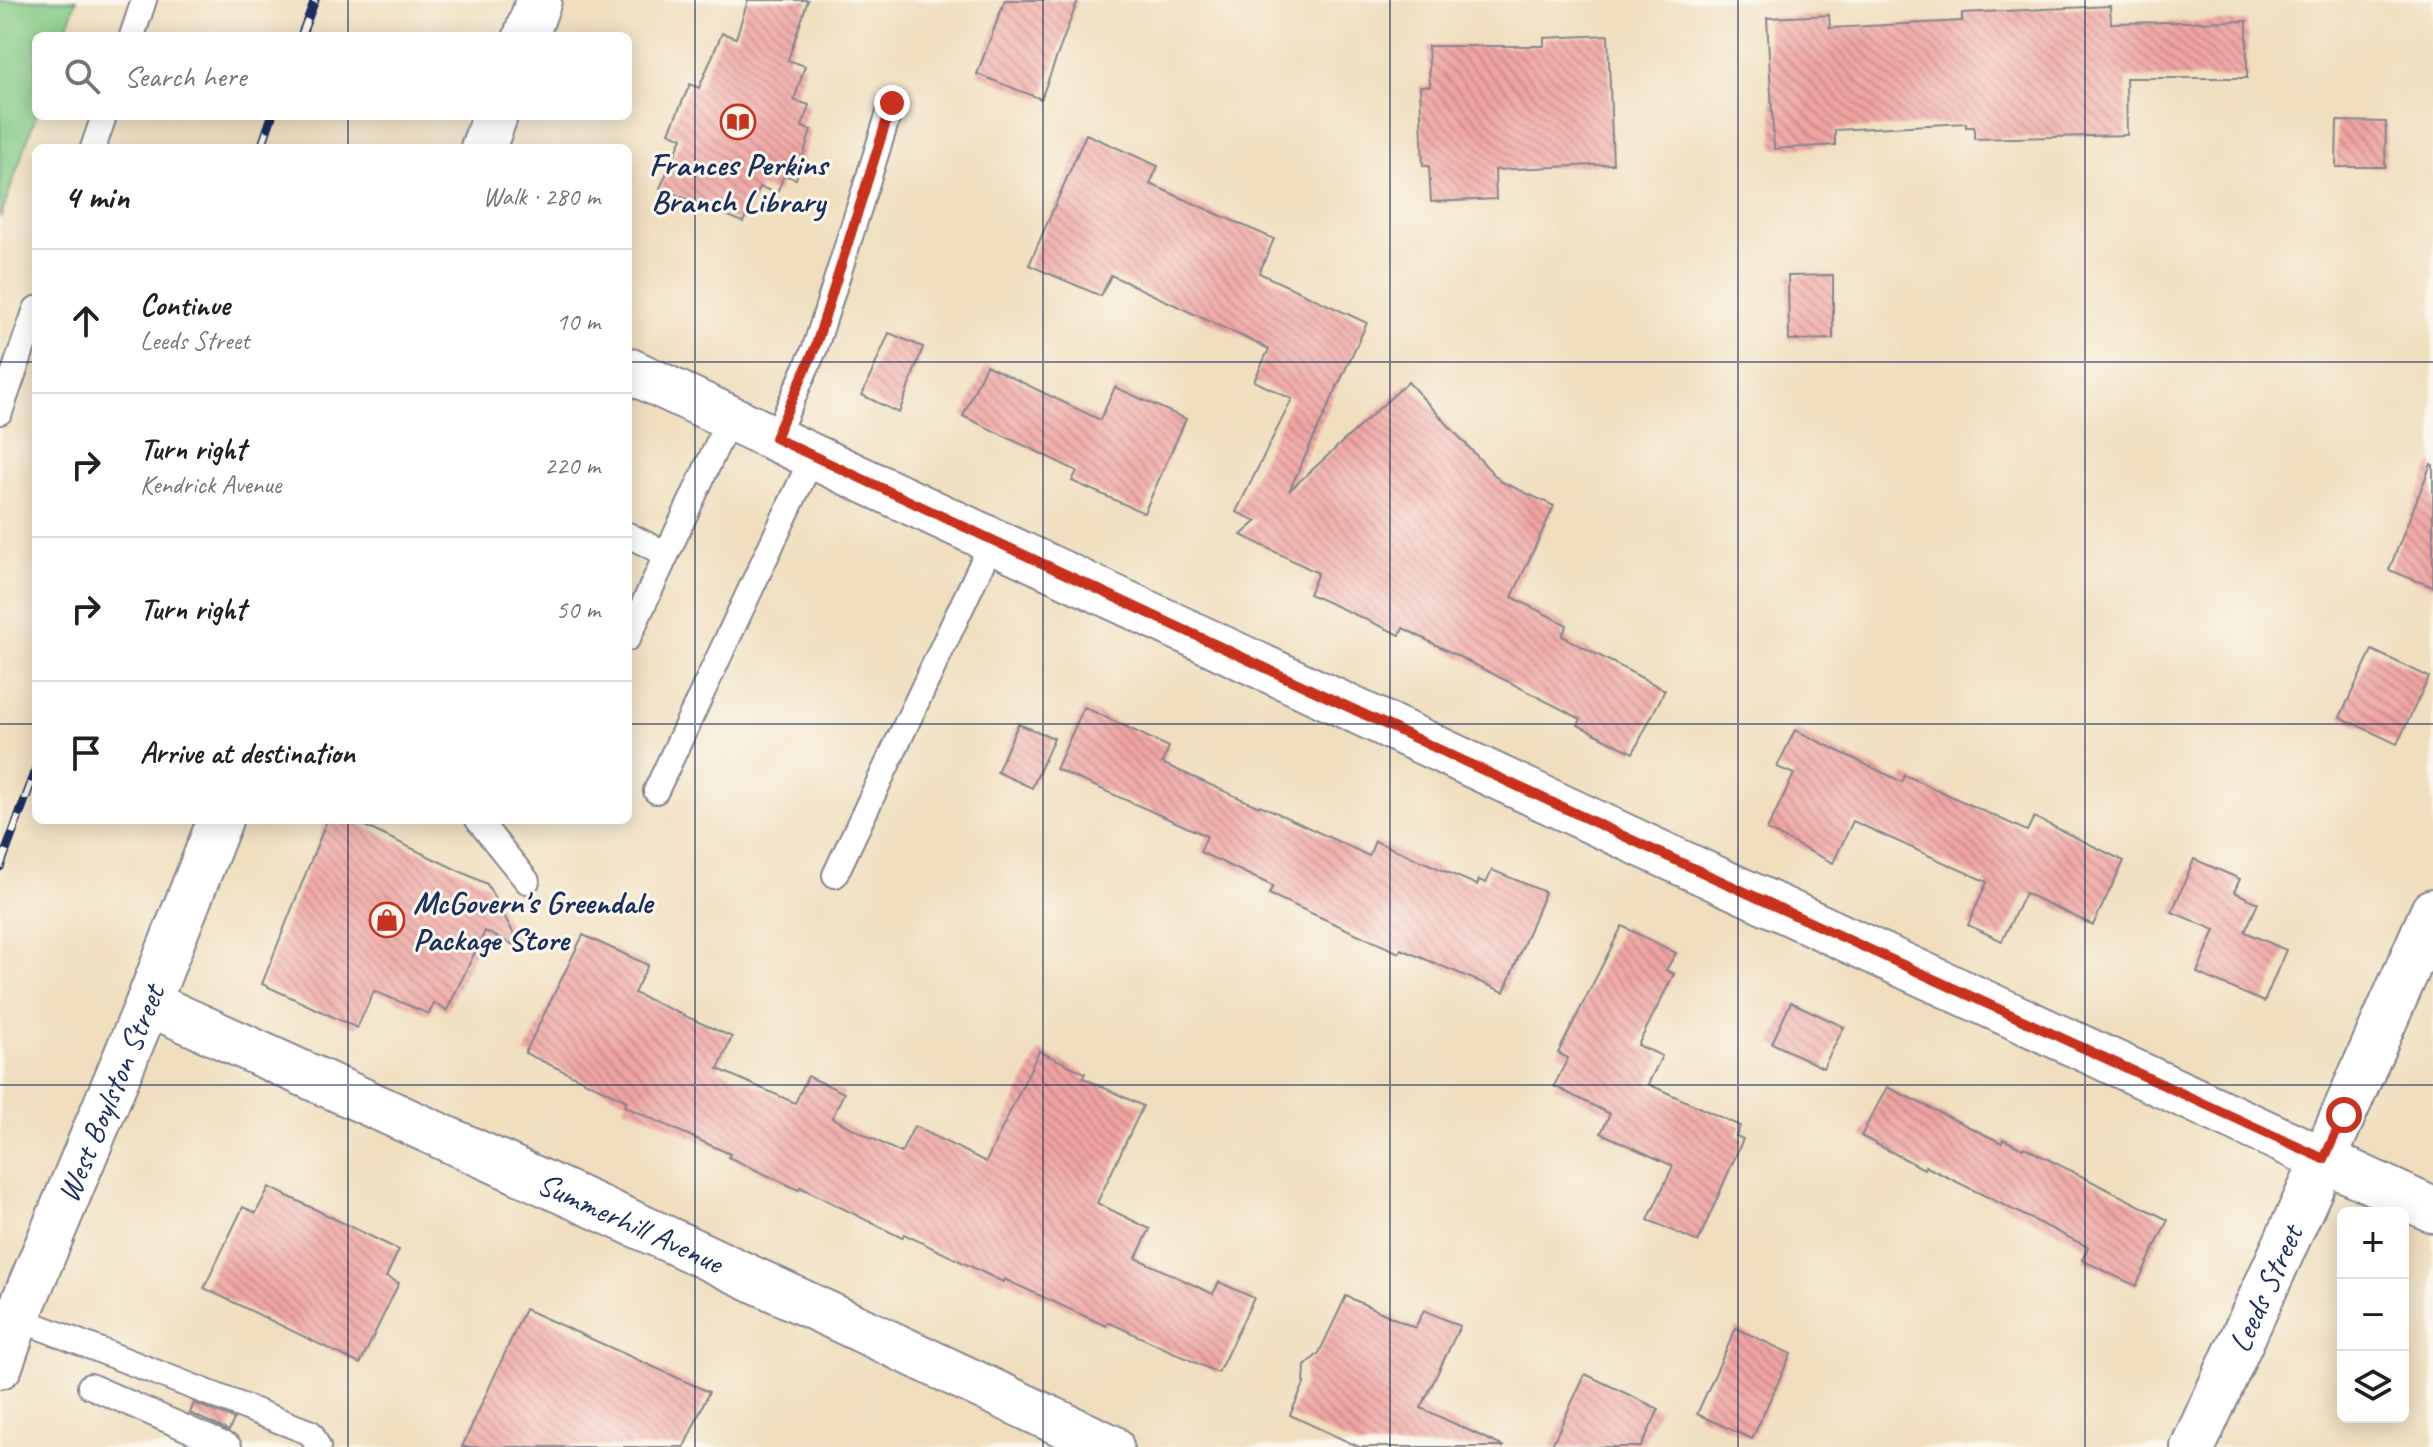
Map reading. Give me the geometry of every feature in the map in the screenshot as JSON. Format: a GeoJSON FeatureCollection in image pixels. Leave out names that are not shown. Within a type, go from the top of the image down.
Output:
{"type":"FeatureCollection","features":[{"type":"Feature","properties":{"kind":"street"},"geometry":{"type":"LineString","coordinates":[[527,32],[539,0]]}},
{"type":"Feature","properties":{"kind":"street"},"geometry":{"type":"LineString","coordinates":[[484,144],[494,120]]}},
{"type":"Feature","properties":{"kind":"street"},"geometry":{"type":"LineString","coordinates":[[632,372],[2433,1210]]}},
{"type":"Feature","properties":{"kind":"street","name":"West Boylston Street"},"geometry":{"type":"LineString","coordinates":[[0,1366],[218,824]]}},
{"type":"Feature","properties":{"kind":"street","name":"Leeds Street"},"geometry":{"type":"LineString","coordinates":[[2193,1447],[2433,911]]}},
{"type":"Feature","properties":{"kind":"street","name":"Summerhill Avenue"},"geometry":{"type":"LineString","coordinates":[[148,1003],[687,1248],[1111,1447]]}},
{"type":"Feature","properties":{"kind":"lane"},"geometry":{"type":"LineString","coordinates":[[133,32],[144,0]]}},
{"type":"Feature","properties":{"kind":"lane"},"geometry":{"type":"LineString","coordinates":[[775,438],[815,348],[892,103]]}},
{"type":"Feature","properties":{"kind":"lane"},"geometry":{"type":"LineString","coordinates":[[94,144],[103,120]]}},
{"type":"Feature","properties":{"kind":"lane"},"geometry":{"type":"LineString","coordinates":[[0,412],[32,320]]}},
{"type":"Feature","properties":{"kind":"lane"},"geometry":{"type":"LineString","coordinates":[[635,604],[666,554],[730,417]]}},
{"type":"Feature","properties":{"kind":"lane"},"geometry":{"type":"LineString","coordinates":[[656,791],[813,456]]}},
{"type":"Feature","properties":{"kind":"lane"},"geometry":{"type":"LineString","coordinates":[[632,537],[666,554]]}},
{"type":"Feature","properties":{"kind":"lane"},"geometry":{"type":"LineString","coordinates":[[835,875],[993,540]]}},
{"type":"Feature","properties":{"kind":"lane"},"geometry":{"type":"LineString","coordinates":[[481,824],[527,881]]}},
{"type":"Feature","properties":{"kind":"lane"},"geometry":{"type":"LineString","coordinates":[[17,1318],[311,1433],[318,1447]]}},
{"type":"Feature","properties":{"kind":"lane"},"geometry":{"type":"LineString","coordinates":[[90,1386],[229,1447]]}},
{"type":"Feature","properties":{"kind":"green space"},"geometry":{"type":"Polygon","coordinates":[[[0,0],[76,0],[65,32],[32,32],[34,120],[0,218],[0,0]]]}},
{"type":"Feature","properties":{"kind":"building"},"geometry":{"type":"Polygon","coordinates":[[[748,0],[808,0],[788,60],[805,66],[794,100],[809,105],[802,127],[811,130],[796,179],[784,175],[777,193],[760,187],[743,222],[660,188],[682,138],[669,132],[690,84],[699,88],[722,33],[736,38],[748,0]]]}},
{"type":"Feature","properties":{"kind":"building"},"geometry":{"type":"Polygon","coordinates":[[[1005,0],[1078,0],[1041,99],[977,74],[1005,0]]]}},
{"type":"Feature","properties":{"kind":"building"},"geometry":{"type":"Polygon","coordinates":[[[2110,6],[2111,23],[2247,21],[2247,78],[2126,78],[2127,135],[1974,139],[1974,127],[1966,127],[1966,123],[1835,130],[1835,145],[1774,149],[1767,18],[1829,15],[1830,28],[1962,21],[1962,13],[2110,6]]]}},
{"type":"Feature","properties":{"kind":"building"},"geometry":{"type":"Polygon","coordinates":[[[1608,35],[1613,164],[1495,170],[1496,199],[1431,202],[1429,166],[1423,166],[1420,86],[1430,86],[1428,46],[1544,46],[1544,38],[1608,35]]]}},
{"type":"Feature","properties":{"kind":"building"},"geometry":{"type":"Polygon","coordinates":[[[2337,121],[2386,122],[2385,167],[2336,167],[2337,121]]]}},
{"type":"Feature","properties":{"kind":"building"},"geometry":{"type":"Polygon","coordinates":[[[1086,134],[1158,166],[1150,184],[1274,239],[1259,273],[1367,323],[1289,491],[1408,382],[1500,481],[1554,506],[1512,597],[1567,625],[1562,636],[1665,690],[1633,753],[1578,725],[1581,719],[1403,628],[1400,635],[1309,594],[1318,573],[1241,535],[1257,521],[1236,512],[1292,399],[1254,381],[1269,349],[1111,275],[1101,296],[1029,265],[1086,134]]]}},
{"type":"Feature","properties":{"kind":"building"},"geometry":{"type":"Polygon","coordinates":[[[1833,275],[1833,339],[1789,340],[1788,276],[1833,275]]]}},
{"type":"Feature","properties":{"kind":"building"},"geometry":{"type":"Polygon","coordinates":[[[889,333],[923,347],[899,413],[862,395],[889,333]]]}},
{"type":"Feature","properties":{"kind":"building"},"geometry":{"type":"Polygon","coordinates":[[[986,365],[1100,420],[1115,387],[1186,419],[1144,513],[1072,481],[1077,471],[963,416],[986,365]]]}},
{"type":"Feature","properties":{"kind":"building"},"geometry":{"type":"Polygon","coordinates":[[[2433,465],[2433,587],[2389,570],[2433,465]]]}},
{"type":"Feature","properties":{"kind":"building"},"geometry":{"type":"Polygon","coordinates":[[[2372,650],[2429,677],[2397,744],[2340,717],[2372,650]]]}},
{"type":"Feature","properties":{"kind":"building"},"geometry":{"type":"Polygon","coordinates":[[[1084,707],[1169,747],[1162,763],[1369,856],[1375,841],[1477,885],[1479,880],[1486,883],[1492,870],[1545,892],[1504,992],[1401,949],[1399,953],[1269,894],[1273,886],[1200,852],[1207,836],[1056,769],[1084,707]]]}},
{"type":"Feature","properties":{"kind":"building"},"geometry":{"type":"Polygon","coordinates":[[[1018,724],[1054,738],[1032,788],[997,772],[1018,724]]]}},
{"type":"Feature","properties":{"kind":"building"},"geometry":{"type":"Polygon","coordinates":[[[1795,730],[1902,782],[1905,775],[2027,831],[2034,817],[2124,861],[2093,925],[2025,893],[2002,941],[1968,925],[1987,882],[1853,821],[1833,863],[1767,830],[1794,774],[1777,767],[1795,730]]]}},
{"type":"Feature","properties":{"kind":"building","name":"McGovern's Greendale Package Store"},"geometry":{"type":"Polygon","coordinates":[[[325,824],[360,824],[487,884],[522,949],[485,931],[447,1010],[434,1003],[429,1014],[374,991],[357,1028],[262,984],[325,824]]]}},
{"type":"Feature","properties":{"kind":"building"},"geometry":{"type":"Polygon","coordinates":[[[2194,859],[2240,879],[2234,892],[2258,903],[2245,932],[2286,950],[2264,1002],[2197,973],[2215,930],[2172,912],[2194,859]]]}},
{"type":"Feature","properties":{"kind":"building"},"geometry":{"type":"Polygon","coordinates":[[[1622,926],[1676,953],[1666,970],[1674,974],[1638,1045],[1662,1056],[1648,1084],[1740,1126],[1736,1136],[1743,1139],[1698,1242],[1648,1220],[1673,1166],[1601,1133],[1610,1114],[1554,1086],[1568,1058],[1558,1053],[1622,926]]]}},
{"type":"Feature","properties":{"kind":"building"},"geometry":{"type":"Polygon","coordinates":[[[583,935],[648,965],[634,993],[732,1037],[718,1069],[795,1103],[808,1076],[844,1093],[832,1118],[901,1153],[914,1126],[986,1162],[1039,1051],[1085,1073],[1083,1078],[1143,1106],[1097,1203],[1150,1229],[1136,1258],[1213,1294],[1219,1282],[1254,1298],[1218,1373],[1108,1322],[1106,1326],[1004,1279],[1003,1282],[904,1234],[902,1238],[624,1106],[627,1101],[525,1053],[583,935]]]}},
{"type":"Feature","properties":{"kind":"building"},"geometry":{"type":"Polygon","coordinates":[[[1791,1002],[1844,1027],[1823,1068],[1772,1043],[1791,1002]]]}},
{"type":"Feature","properties":{"kind":"building"},"geometry":{"type":"Polygon","coordinates":[[[1887,1087],[2002,1143],[2003,1139],[2024,1147],[2168,1220],[2136,1286],[2082,1260],[2088,1247],[1861,1136],[1887,1087]]]}},
{"type":"Feature","properties":{"kind":"building"},"geometry":{"type":"Polygon","coordinates":[[[269,1187],[399,1250],[386,1277],[399,1283],[360,1364],[204,1288],[243,1207],[256,1213],[269,1187]]]}},
{"type":"Feature","properties":{"kind":"building"},"geometry":{"type":"Polygon","coordinates":[[[1346,1296],[1415,1328],[1424,1310],[1460,1326],[1421,1408],[1504,1447],[1359,1447],[1290,1415],[1304,1384],[1305,1366],[1319,1353],[1346,1296]]]}},
{"type":"Feature","properties":{"kind":"building"},"geometry":{"type":"Polygon","coordinates":[[[525,1309],[709,1392],[684,1447],[462,1447],[525,1309]]]}},
{"type":"Feature","properties":{"kind":"building"},"geometry":{"type":"Polygon","coordinates":[[[1736,1328],[1791,1354],[1752,1439],[1697,1414],[1736,1328]]]}},
{"type":"Feature","properties":{"kind":"building"},"geometry":{"type":"Polygon","coordinates":[[[1585,1374],[1659,1409],[1641,1447],[1551,1447],[1585,1374]]]}},
{"type":"Feature","properties":{"kind":"building"},"geometry":{"type":"Polygon","coordinates":[[[194,1403],[234,1419],[229,1431],[190,1413],[194,1403]]]}},
{"type":"Feature","properties":{"kind":"railway"},"geometry":{"type":"LineString","coordinates":[[303,32],[315,0]]}},
{"type":"Feature","properties":{"kind":"railway"},"geometry":{"type":"LineString","coordinates":[[262,144],[271,120]]}},
{"type":"Feature","properties":{"kind":"railway"},"geometry":{"type":"LineString","coordinates":[[0,867],[32,781]]}},
{"type":"Feature","properties":{"kind":"place","name":"Frances Perkins Branch Library"},"geometry":{"type":"Point","coordinates":[738,122]}},
{"type":"Feature","properties":{"kind":"place","name":"McGovern's Greendale Package Store"},"geometry":{"type":"Point","coordinates":[387,920]}},
{"type":"Feature","properties":{"kind":"route"},"geometry":{"type":"LineString","coordinates":[[892,103],[815,348],[775,438],[1645,846],[2324,1159],[2344,1115]]}}]}
